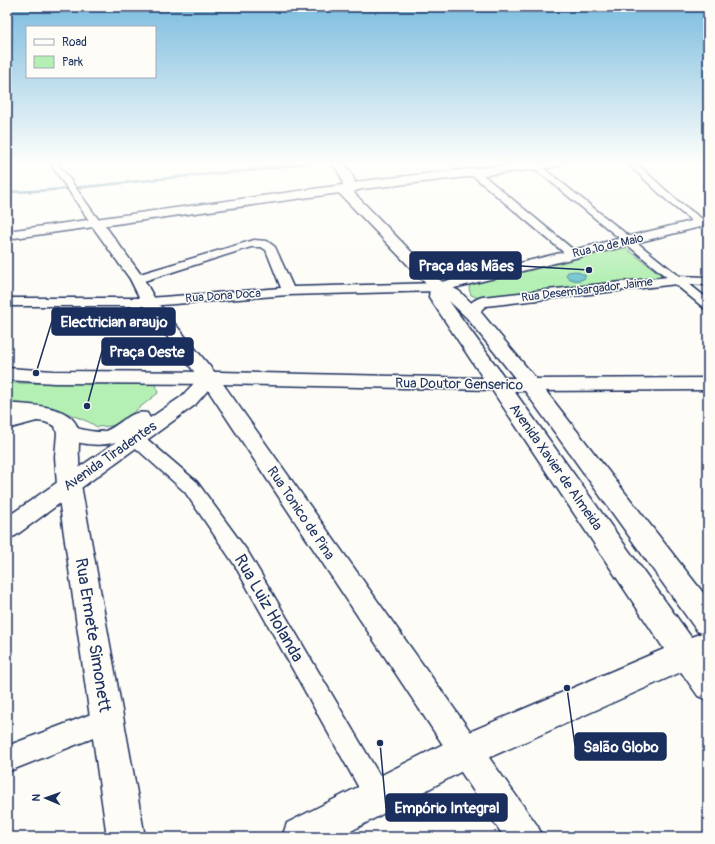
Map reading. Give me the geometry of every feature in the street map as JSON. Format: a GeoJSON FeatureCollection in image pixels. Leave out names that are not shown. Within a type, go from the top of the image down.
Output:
{"type":"FeatureCollection","features":[{"type":"Feature","properties":{"kind":"main road"},"geometry":{"type":"LineString","coordinates":[[7,235],[241,202]]}},
{"type":"Feature","properties":{"kind":"main road"},"geometry":{"type":"LineString","coordinates":[[357,202],[438,287]]}},
{"type":"Feature","properties":{"kind":"main road","name":"Avenida Xavier de Almeida"},"geometry":{"type":"LineString","coordinates":[[697,649],[500,385],[438,297],[438,287],[477,308],[531,385],[708,622]]}},
{"type":"Feature","properties":{"kind":"main road","name":"Rua Doutor Genserico"},"geometry":{"type":"LineString","coordinates":[[7,374],[54,377],[209,378],[531,385]]}},
{"type":"Feature","properties":{"kind":"main road"},"geometry":{"type":"LineString","coordinates":[[7,410],[42,414],[60,419],[65,423],[68,433]]}},
{"type":"Feature","properties":{"kind":"main road","name":"Rua Ermete Simonett"},"geometry":{"type":"LineString","coordinates":[[68,433],[67,457],[69,485],[126,837]]}},
{"type":"Feature","properties":{"kind":"main road"},"geometry":{"type":"LineString","coordinates":[[301,837],[465,751],[697,649]]}},
{"type":"Feature","properties":{"kind":"street","name":"Rua Tonico de Pina"},"geometry":{"type":"LineString","coordinates":[[82,202],[137,279],[149,302],[209,378],[525,837]]}},
{"type":"Feature","properties":{"kind":"street"},"geometry":{"type":"LineString","coordinates":[[510,202],[572,254]]}},
{"type":"Feature","properties":{"kind":"street"},"geometry":{"type":"LineString","coordinates":[[581,202],[708,305]]}},
{"type":"Feature","properties":{"kind":"street"},"geometry":{"type":"LineString","coordinates":[[676,202],[705,222]]}},
{"type":"Feature","properties":{"kind":"street","name":"Rua 1º de Maio"},"geometry":{"type":"LineString","coordinates":[[438,287],[705,222]]}},
{"type":"Feature","properties":{"kind":"street"},"geometry":{"type":"LineString","coordinates":[[137,279],[248,245],[263,243],[268,245],[271,249],[288,291]]}},
{"type":"Feature","properties":{"kind":"street","name":"Rua Desembargador Jaime"},"geometry":{"type":"LineString","coordinates":[[477,308],[677,280],[708,281]]}},
{"type":"Feature","properties":{"kind":"street"},"geometry":{"type":"LineString","coordinates":[[461,282],[460,288],[464,294],[471,299],[477,308]]}},
{"type":"Feature","properties":{"kind":"street","name":"Rua Dona Doca"},"geometry":{"type":"LineString","coordinates":[[7,302],[149,302],[288,291],[438,287]]}},
{"type":"Feature","properties":{"kind":"street"},"geometry":{"type":"LineString","coordinates":[[68,433],[96,440],[110,437],[120,432],[173,395],[209,378]]}},
{"type":"Feature","properties":{"kind":"street","name":"Avenida Tiradentes"},"geometry":{"type":"LineString","coordinates":[[7,529],[188,401],[209,378]]}},
{"type":"Feature","properties":{"kind":"street","name":"Rua Doutor Genserico"},"geometry":{"type":"LineString","coordinates":[[531,385],[708,384]]}},
{"type":"Feature","properties":{"kind":"street"},"geometry":{"type":"LineString","coordinates":[[7,424],[42,414]]}},
{"type":"Feature","properties":{"kind":"street","name":"Rua Luiz Holanda"},"geometry":{"type":"LineString","coordinates":[[135,438],[192,487],[241,558],[378,797]]}},
{"type":"Feature","properties":{"kind":"street","name":"Avenida Xavier de Almeida"},"geometry":{"type":"LineString","coordinates":[[697,649],[708,686]]}},
{"type":"Feature","properties":{"kind":"street"},"geometry":{"type":"LineString","coordinates":[[7,759],[107,720]]}},
{"type":"Feature","properties":{"kind":"green space"},"geometry":{"type":"Polygon","coordinates":[[[626,248],[664,277],[481,299],[471,295],[469,289],[471,282],[626,248]]]}},
{"type":"Feature","properties":{"kind":"green space"},"geometry":{"type":"Polygon","coordinates":[[[7,383],[156,384],[158,393],[119,424],[97,427],[89,422],[52,407],[7,404],[7,383]]]}},
{"type":"Feature","properties":{"kind":"water"},"geometry":{"type":"Polygon","coordinates":[[[575,271],[585,275],[585,278],[575,280],[570,279],[566,275],[568,272],[575,271]]]}},
{"type":"Feature","properties":{"kind":"place","name":"Praça das Mães"},"geometry":{"type":"Point","coordinates":[589,270]}},
{"type":"Feature","properties":{"kind":"place","name":"Electrician araujo"},"geometry":{"type":"Point","coordinates":[36,373]}},
{"type":"Feature","properties":{"kind":"place","name":"Praça Oeste"},"geometry":{"type":"Point","coordinates":[87,406]}},
{"type":"Feature","properties":{"kind":"place","name":"Salão Globo"},"geometry":{"type":"Point","coordinates":[567,688]}},
{"type":"Feature","properties":{"kind":"place","name":"Empório Integral"},"geometry":{"type":"Point","coordinates":[380,743]}}]}
